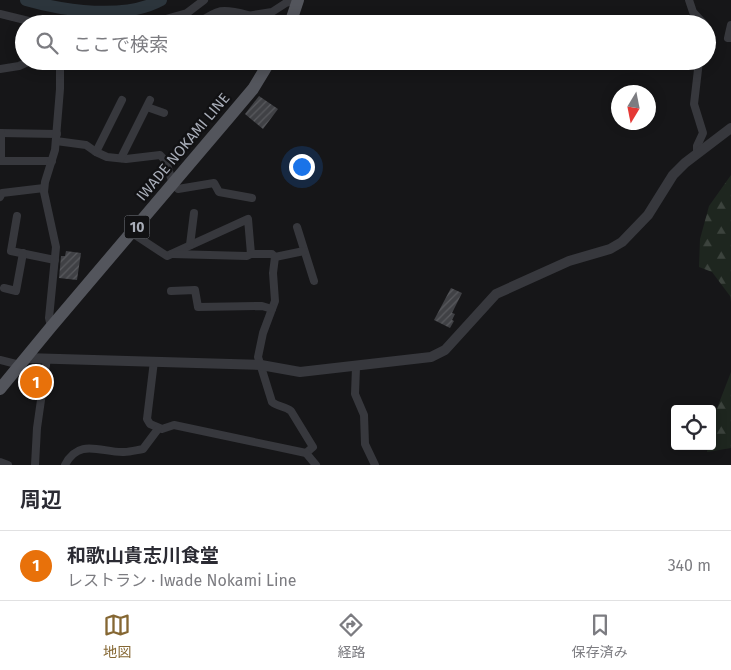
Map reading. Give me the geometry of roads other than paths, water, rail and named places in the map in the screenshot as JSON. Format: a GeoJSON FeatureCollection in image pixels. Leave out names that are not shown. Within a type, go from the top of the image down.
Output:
{"type":"FeatureCollection","features":[{"type":"Feature","properties":{"kind":"main road"},"geometry":{"type":"LineString","coordinates":[[292,15],[296,0]]}},
{"type":"Feature","properties":{"kind":"main road","name":"IWADE NOKAMI LINE"},"geometry":{"type":"LineString","coordinates":[[0,389],[51,326],[253,89],[265,70]]}},
{"type":"Feature","properties":{"kind":"street"},"geometry":{"type":"LineString","coordinates":[[180,15],[187,13],[204,0]]}},
{"type":"Feature","properties":{"kind":"street"},"geometry":{"type":"LineString","coordinates":[[256,15],[272,12],[286,3],[296,0]]}},
{"type":"Feature","properties":{"kind":"street"},"geometry":{"type":"LineString","coordinates":[[689,0],[696,15]]}},
{"type":"Feature","properties":{"kind":"street"},"geometry":{"type":"LineString","coordinates":[[210,15],[216,11],[234,11],[247,15]]}},
{"type":"Feature","properties":{"kind":"street"},"geometry":{"type":"LineString","coordinates":[[0,14],[15,18]]}},
{"type":"Feature","properties":{"kind":"street"},"geometry":{"type":"LineString","coordinates":[[731,25],[728,38],[731,38]]}},
{"type":"Feature","properties":{"kind":"street"},"geometry":{"type":"LineString","coordinates":[[0,69],[15,67]]}},
{"type":"Feature","properties":{"kind":"street"},"geometry":{"type":"LineString","coordinates":[[51,326],[49,318],[56,247],[44,188],[56,138],[60,70]]}},
{"type":"Feature","properties":{"kind":"street"},"geometry":{"type":"LineString","coordinates":[[697,154],[697,146],[703,133],[694,104],[698,70]]}},
{"type":"Feature","properties":{"kind":"street"},"geometry":{"type":"LineString","coordinates":[[96,152],[122,100]]}},
{"type":"Feature","properties":{"kind":"street"},"geometry":{"type":"LineString","coordinates":[[121,158],[148,103],[164,113]]}},
{"type":"Feature","properties":{"kind":"street"},"geometry":{"type":"LineString","coordinates":[[0,360],[22,361],[47,358],[260,365],[300,372],[431,357],[445,350],[496,294],[569,261],[610,249],[622,242],[648,215],[673,175],[731,128]]}},
{"type":"Feature","properties":{"kind":"street"},"geometry":{"type":"LineString","coordinates":[[52,161],[1,161],[0,133],[56,138],[86,145],[107,157],[121,158],[160,155],[166,160],[173,185],[178,189],[214,183],[219,192],[252,198]]}},
{"type":"Feature","properties":{"kind":"street"},"geometry":{"type":"LineString","coordinates":[[0,197],[2,193],[44,188]]}},
{"type":"Feature","properties":{"kind":"street"},"geometry":{"type":"LineString","coordinates":[[190,245],[194,214]]}},
{"type":"Feature","properties":{"kind":"street"},"geometry":{"type":"LineString","coordinates":[[17,216],[11,251],[55,260]]}},
{"type":"Feature","properties":{"kind":"street"},"geometry":{"type":"LineString","coordinates":[[132,233],[168,256],[248,219],[251,254]]}},
{"type":"Feature","properties":{"kind":"street"},"geometry":{"type":"LineString","coordinates":[[297,227],[314,281]]}},
{"type":"Feature","properties":{"kind":"street"},"geometry":{"type":"LineString","coordinates":[[275,258],[304,251]]}},
{"type":"Feature","properties":{"kind":"street"},"geometry":{"type":"LineString","coordinates":[[4,288],[16,291],[23,253]]}},
{"type":"Feature","properties":{"kind":"street"},"geometry":{"type":"LineString","coordinates":[[172,254],[247,256],[251,254],[272,254],[275,258]]}},
{"type":"Feature","properties":{"kind":"street"},"geometry":{"type":"LineString","coordinates":[[275,258],[273,273],[274,301],[263,333],[258,357],[272,402],[291,411],[313,446],[306,453]]}},
{"type":"Feature","properties":{"kind":"street"},"geometry":{"type":"LineString","coordinates":[[171,291],[195,290],[198,307],[262,306],[272,309]]}},
{"type":"Feature","properties":{"kind":"street"},"geometry":{"type":"LineString","coordinates":[[35,465],[37,428],[47,358]]}},
{"type":"Feature","properties":{"kind":"street"},"geometry":{"type":"LineString","coordinates":[[154,361],[147,419],[150,424],[158,429],[174,425],[306,453],[316,465]]}},
{"type":"Feature","properties":{"kind":"street"},"geometry":{"type":"LineString","coordinates":[[356,367],[355,394],[364,415],[365,444],[375,465]]}},
{"type":"Feature","properties":{"kind":"street"},"geometry":{"type":"LineString","coordinates":[[65,465],[68,458],[74,452],[95,447],[122,452],[143,449],[158,429]]}},
{"type":"Feature","properties":{"kind":"street"},"geometry":{"type":"LineString","coordinates":[[0,462],[8,465]]}},
{"type":"Feature","properties":{"kind":"waterway"},"geometry":{"type":"LineString","coordinates":[[26,0],[94,12],[130,10],[161,0]]}},
{"type":"Feature","properties":{"kind":"place","name":"和歌山貴志川食堂"},"geometry":{"type":"Point","coordinates":[36,382]}}]}
